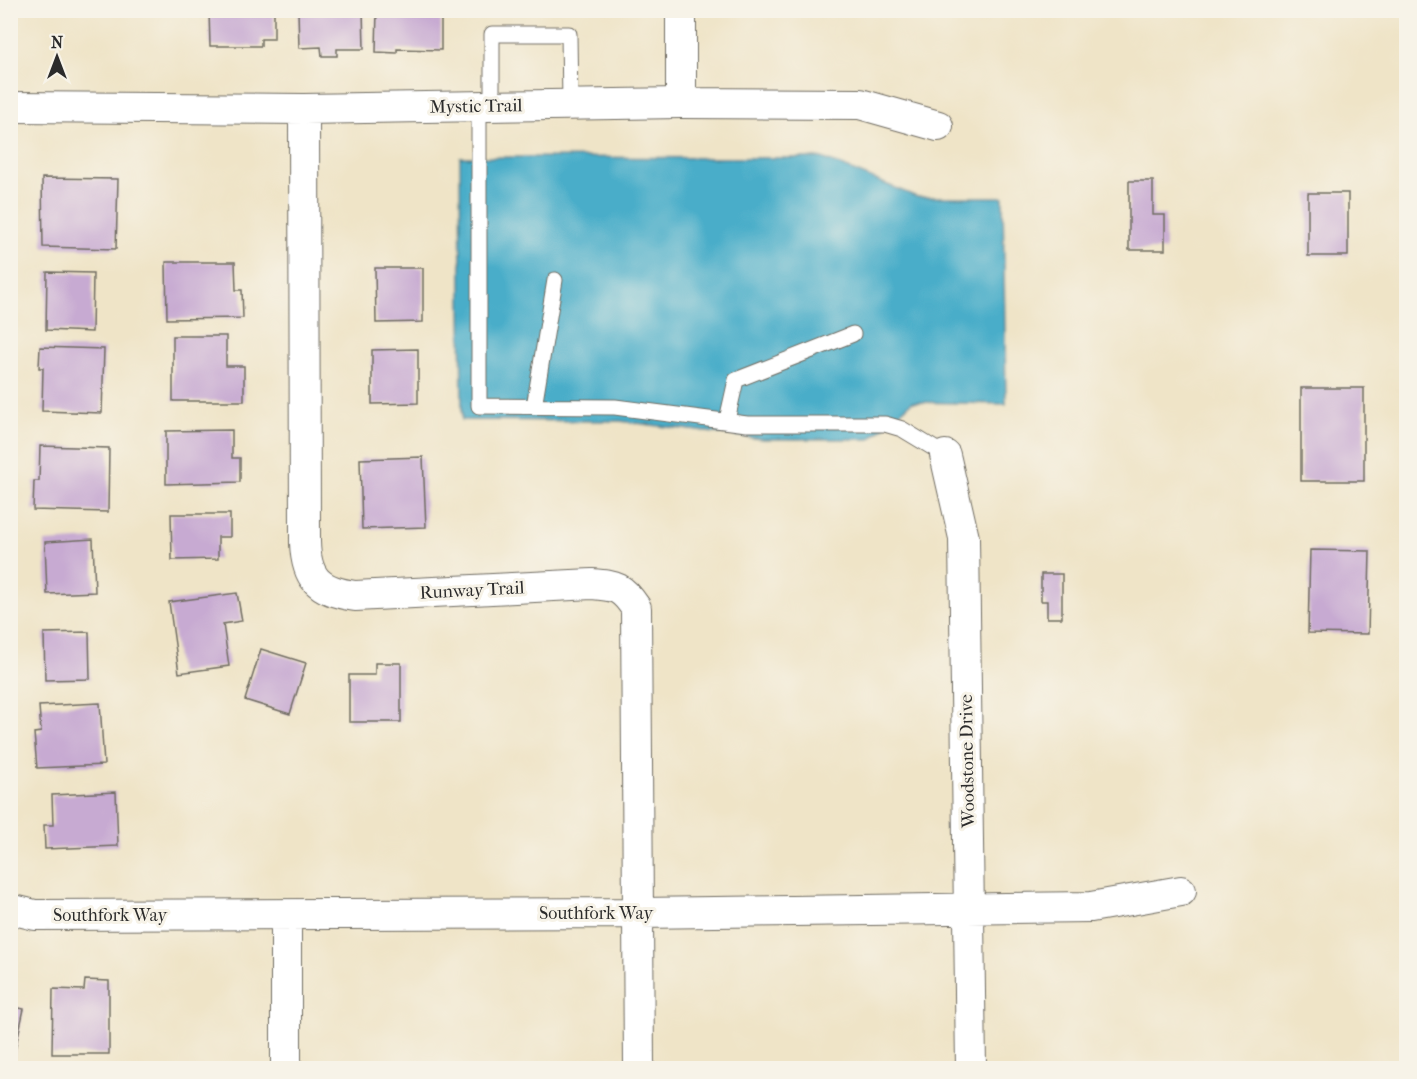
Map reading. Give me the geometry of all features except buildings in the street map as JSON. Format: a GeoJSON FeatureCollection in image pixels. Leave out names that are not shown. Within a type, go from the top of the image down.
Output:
{"type":"FeatureCollection","features":[{"type":"Feature","properties":{"kind":"street"},"geometry":{"type":"LineString","coordinates":[[681,10],[681,103]]}},
{"type":"Feature","properties":{"kind":"street","name":"Mystic Trail"},"geometry":{"type":"LineString","coordinates":[[10,107],[304,109],[681,103],[860,104],[938,126]]}},
{"type":"Feature","properties":{"kind":"street","name":"Runway Trail"},"geometry":{"type":"LineString","coordinates":[[304,109],[304,542],[306,564],[310,575],[335,593],[355,596],[592,584],[612,585],[625,591],[636,608],[639,1068]]}},
{"type":"Feature","properties":{"kind":"street","name":"Woodstone Drive"},"geometry":{"type":"LineString","coordinates":[[945,455],[964,538],[971,1068]]}},
{"type":"Feature","properties":{"kind":"street","name":"Southfork Way"},"geometry":{"type":"LineString","coordinates":[[10,909],[35,915],[286,915],[969,909],[1091,907],[1181,891]]}},
{"type":"Feature","properties":{"kind":"street"},"geometry":{"type":"LineString","coordinates":[[286,915],[286,1068]]}},
{"type":"Feature","properties":{"kind":"lane"},"geometry":{"type":"LineString","coordinates":[[570,105],[569,34],[492,34],[486,106],[479,406],[615,407],[785,425],[885,424],[902,429],[945,455]]}},
{"type":"Feature","properties":{"kind":"lane"},"geometry":{"type":"LineString","coordinates":[[534,406],[555,280]]}},
{"type":"Feature","properties":{"kind":"lane"},"geometry":{"type":"LineString","coordinates":[[727,420],[736,380],[853,334]]}},
{"type":"Feature","properties":{"kind":"water"},"geometry":{"type":"Polygon","coordinates":[[[460,157],[822,158],[917,197],[1003,197],[1006,404],[912,402],[870,439],[762,439],[620,421],[462,420],[460,157]]]}}]}
